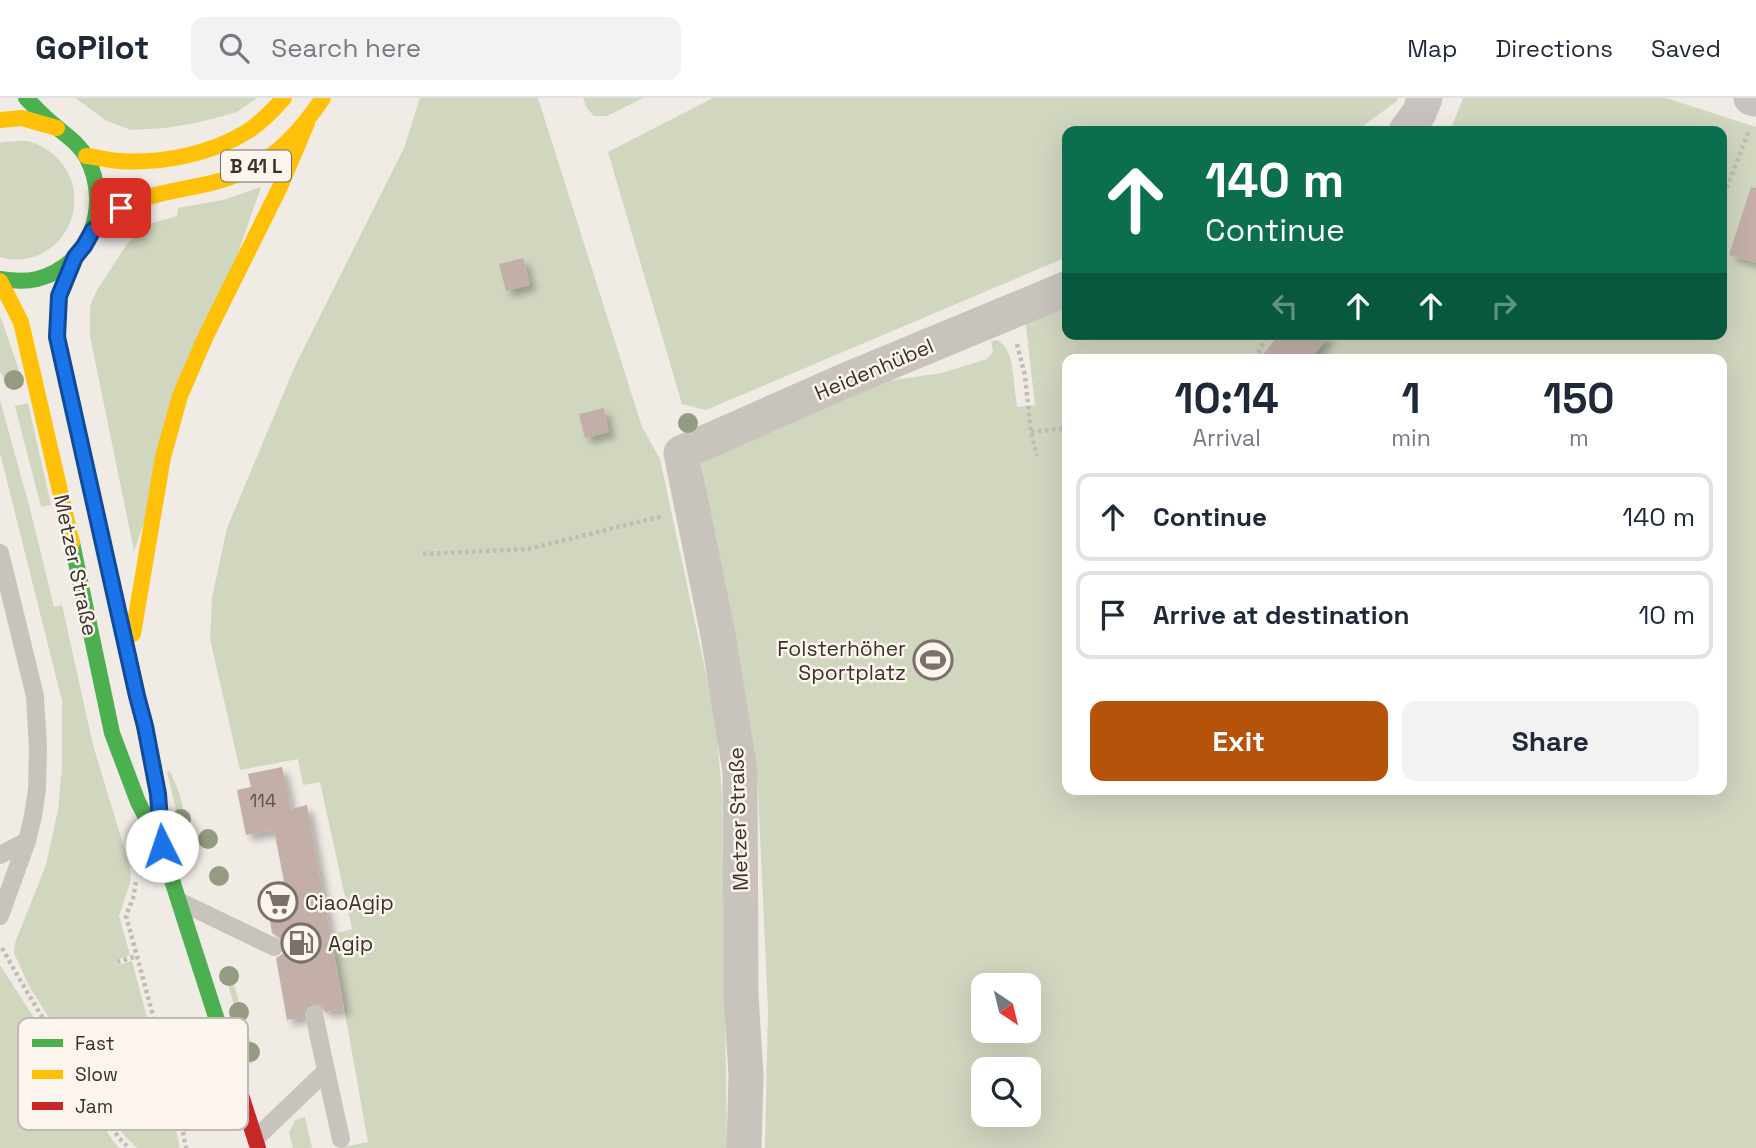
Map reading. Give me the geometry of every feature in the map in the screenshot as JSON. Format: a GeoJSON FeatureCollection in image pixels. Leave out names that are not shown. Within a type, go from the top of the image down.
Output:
{"type":"FeatureCollection","features":[{"type":"Feature","properties":{"kind":"main road","name":"Metzer Straße"},"geometry":{"type":"LineString","coordinates":[[26,98],[75,142],[86,156],[95,178],[99,201],[97,217],[84,246],[63,267],[27,281],[0,280],[21,322],[29,352],[112,733],[138,802],[162,846],[217,1018]]}},
{"type":"Feature","properties":{"kind":"main road","name":"B 41 L"},"geometry":{"type":"LineString","coordinates":[[86,156],[119,161],[160,159],[216,147],[247,132],[269,115],[284,98]]}},
{"type":"Feature","properties":{"kind":"main road","name":"B 41 L"},"geometry":{"type":"LineString","coordinates":[[93,230],[121,208],[163,192],[226,179],[248,170],[275,154],[307,123],[323,98]]}},
{"type":"Feature","properties":{"kind":"main road","name":"Metzer Straße"},"geometry":{"type":"LineString","coordinates":[[0,120],[35,120],[57,128]]}},
{"type":"Feature","properties":{"kind":"main road"},"geometry":{"type":"LineString","coordinates":[[130,662],[137,604],[163,457],[180,396],[205,338],[280,187],[307,123]]}},
{"type":"Feature","properties":{"kind":"main road","name":"Metzer Straße"},"geometry":{"type":"LineString","coordinates":[[75,257],[59,296],[57,337],[145,726],[158,794],[162,846]]}},
{"type":"Feature","properties":{"kind":"main road","name":"Metzer Straße"},"geometry":{"type":"LineString","coordinates":[[248,1115],[257,1143]]}},
{"type":"Feature","properties":{"kind":"street"},"geometry":{"type":"LineString","coordinates":[[1410,126],[1425,98]]}},
{"type":"Feature","properties":{"kind":"street","name":"Heidenhübel"},"geometry":{"type":"LineString","coordinates":[[681,453],[844,381],[1062,291]]}},
{"type":"Feature","properties":{"kind":"street","name":"Metzer Straße"},"geometry":{"type":"LineString","coordinates":[[681,453],[718,635],[740,771],[741,996],[746,1075],[744,1148]]}},
{"type":"Feature","properties":{"kind":"lane"},"geometry":{"type":"LineString","coordinates":[[0,553],[35,696],[37,747],[37,789],[33,816],[27,841],[0,916]]}},
{"type":"Feature","properties":{"kind":"lane"},"geometry":{"type":"LineString","coordinates":[[0,855],[27,841]]}},
{"type":"Feature","properties":{"kind":"lane"},"geometry":{"type":"LineString","coordinates":[[180,902],[274,947]]}},
{"type":"Feature","properties":{"kind":"lane"},"geometry":{"type":"LineString","coordinates":[[314,1014],[341,1139]]}},
{"type":"Feature","properties":{"kind":"lane"},"geometry":{"type":"LineString","coordinates":[[257,1143],[326,1071]]}},
{"type":"Feature","properties":{"kind":"path"},"geometry":{"type":"LineString","coordinates":[[1727,186],[1753,108]]}},
{"type":"Feature","properties":{"kind":"path"},"geometry":{"type":"LineString","coordinates":[[1006,314],[1025,376],[1031,432],[1037,456]]}},
{"type":"Feature","properties":{"kind":"path"},"geometry":{"type":"LineString","coordinates":[[1031,432],[1062,429]]}},
{"type":"Feature","properties":{"kind":"path"},"geometry":{"type":"LineString","coordinates":[[422,554],[528,549],[693,508]]}},
{"type":"Feature","properties":{"kind":"path"},"geometry":{"type":"LineString","coordinates":[[136,881],[126,916],[153,1018]]}},
{"type":"Feature","properties":{"kind":"path"},"geometry":{"type":"LineString","coordinates":[[2,948],[43,1018]]}},
{"type":"Feature","properties":{"kind":"path"},"geometry":{"type":"LineString","coordinates":[[117,962],[137,956]]}},
{"type":"Feature","properties":{"kind":"path"},"geometry":{"type":"LineString","coordinates":[[114,1130],[129,1148]]}},
{"type":"Feature","properties":{"kind":"path"},"geometry":{"type":"LineString","coordinates":[[182,1130],[186,1148]]}},
{"type":"Feature","properties":{"kind":"green space"},"geometry":{"type":"Polygon","coordinates":[[[75,98],[257,98],[237,112],[196,123],[131,130],[107,121],[75,98]]]}},
{"type":"Feature","properties":{"kind":"green space"},"geometry":{"type":"Polygon","coordinates":[[[420,98],[538,98],[642,427],[660,459],[716,720],[722,796],[727,1148],[338,1148],[368,1142],[331,935],[352,929],[320,782],[303,785],[298,759],[240,770],[210,639],[212,598],[227,528],[295,366],[404,148],[420,98]]]}},
{"type":"Feature","properties":{"kind":"green space"},"geometry":{"type":"Polygon","coordinates":[[[583,98],[643,98],[607,116],[594,116],[583,98]]]}},
{"type":"Feature","properties":{"kind":"green space"},"geometry":{"type":"Polygon","coordinates":[[[713,98],[1398,98],[1363,126],[1062,126],[1062,259],[706,410],[682,404],[608,152],[713,98]]]}},
{"type":"Feature","properties":{"kind":"green space"},"geometry":{"type":"Polygon","coordinates":[[[1463,98],[1666,98],[1756,127],[1756,1148],[765,1148],[768,1010],[757,768],[701,461],[887,381],[942,373],[987,359],[993,352],[991,341],[997,340],[1005,346],[1011,359],[1017,407],[1035,405],[1025,318],[1062,305],[1062,340],[1727,340],[1727,126],[1452,126],[1463,98]]]}},
{"type":"Feature","properties":{"kind":"green space"},"geometry":{"type":"Polygon","coordinates":[[[31,142],[42,147],[58,159],[70,176],[74,195],[73,213],[66,230],[55,245],[39,255],[21,259],[0,257],[0,143],[31,142]]]}},
{"type":"Feature","properties":{"kind":"green space"},"geometry":{"type":"Polygon","coordinates":[[[261,187],[134,551],[90,336],[90,306],[97,290],[127,244],[149,224],[177,216],[178,208],[223,200],[261,187]]]}},
{"type":"Feature","properties":{"kind":"green space"},"geometry":{"type":"Polygon","coordinates":[[[0,315],[24,385],[9,388],[0,372],[0,315]]]}},
{"type":"Feature","properties":{"kind":"green space"},"geometry":{"type":"Polygon","coordinates":[[[0,400],[54,607],[62,605],[93,745],[130,867],[131,880],[119,916],[130,955],[116,960],[117,965],[132,961],[147,1018],[49,1018],[28,984],[14,953],[15,943],[46,865],[58,810],[62,767],[62,701],[0,453],[0,400]]]}},
{"type":"Feature","properties":{"kind":"green space"},"geometry":{"type":"Polygon","coordinates":[[[28,403],[51,505],[41,507],[15,406],[28,403]]]}},
{"type":"Feature","properties":{"kind":"green space"},"geometry":{"type":"Polygon","coordinates":[[[170,771],[180,795],[193,857],[186,851],[167,772],[170,771]]]}},
{"type":"Feature","properties":{"kind":"green space"},"geometry":{"type":"Polygon","coordinates":[[[0,965],[34,1018],[18,1018],[18,1130],[106,1130],[119,1148],[0,1148],[0,965]]]}},
{"type":"Feature","properties":{"kind":"green space"},"geometry":{"type":"Polygon","coordinates":[[[223,967],[230,970],[244,1018],[237,1018],[223,967]]]}},
{"type":"Feature","properties":{"kind":"green space"},"geometry":{"type":"Polygon","coordinates":[[[248,1033],[254,1054],[251,1066],[248,1055],[248,1033]]]}},
{"type":"Feature","properties":{"kind":"green space"},"geometry":{"type":"Polygon","coordinates":[[[305,1117],[312,1148],[293,1148],[289,1133],[295,1120],[305,1117]]]}},
{"type":"Feature","properties":{"kind":"green space"},"geometry":{"type":"Polygon","coordinates":[[[120,1130],[176,1130],[180,1148],[137,1148],[120,1130]]]}},
{"type":"Feature","properties":{"kind":"building"},"geometry":{"type":"Polygon","coordinates":[[[1751,187],[1756,188],[1756,263],[1729,255],[1751,187]]]}},
{"type":"Feature","properties":{"kind":"building"},"geometry":{"type":"Polygon","coordinates":[[[523,258],[530,285],[506,291],[499,264],[523,258]]]}},
{"type":"Feature","properties":{"kind":"building"},"geometry":{"type":"Polygon","coordinates":[[[1274,340],[1325,340],[1315,354],[1264,354],[1274,340]]]}},
{"type":"Feature","properties":{"kind":"building"},"geometry":{"type":"Polygon","coordinates":[[[604,408],[609,432],[585,438],[579,414],[604,408]]]}},
{"type":"Feature","properties":{"kind":"building"},"geometry":{"type":"Polygon","coordinates":[[[282,767],[291,809],[307,805],[344,1009],[325,1012],[322,1006],[312,1003],[306,1006],[303,1017],[287,1020],[276,958],[284,953],[285,945],[283,940],[272,933],[270,921],[274,920],[267,884],[284,881],[274,830],[246,835],[237,790],[251,787],[248,774],[282,767]]]}},
{"type":"Feature","properties":{"kind":"traffic: fast"},"geometry":{"type":"LineString","coordinates":[[0,279],[32,280],[56,272],[71,261],[83,247],[96,213],[94,176],[84,153],[26,98]]}},
{"type":"Feature","properties":{"kind":"traffic: fast"},"geometry":{"type":"LineString","coordinates":[[72,543],[112,733],[138,802],[161,846],[216,1018]]}},
{"type":"Feature","properties":{"kind":"traffic: fast"},"geometry":{"type":"LineString","coordinates":[[143,720],[154,770],[160,816]]}},
{"type":"Feature","properties":{"kind":"traffic: slow"},"geometry":{"type":"LineString","coordinates":[[86,156],[134,162],[186,156],[219,146],[248,131],[284,98]]}},
{"type":"Feature","properties":{"kind":"traffic: slow"},"geometry":{"type":"LineString","coordinates":[[93,230],[114,212],[136,201],[227,179],[254,167],[288,142],[323,98]]}},
{"type":"Feature","properties":{"kind":"traffic: slow"},"geometry":{"type":"LineString","coordinates":[[0,120],[22,118],[57,128]]}},
{"type":"Feature","properties":{"kind":"traffic: slow"},"geometry":{"type":"LineString","coordinates":[[133,634],[163,457],[180,396],[205,338],[280,187],[307,123]]}},
{"type":"Feature","properties":{"kind":"traffic: slow"},"geometry":{"type":"LineString","coordinates":[[0,281],[21,322],[72,543]]}},
{"type":"Feature","properties":{"kind":"traffic: jam"},"geometry":{"type":"LineString","coordinates":[[75,257],[59,296],[57,337],[143,720]]}},
{"type":"Feature","properties":{"kind":"traffic: jam"},"geometry":{"type":"LineString","coordinates":[[248,1117],[258,1148]]}},
{"type":"Feature","properties":{"kind":"place","name":"Folsterhöher Sportplatz"},"geometry":{"type":"Point","coordinates":[933,660]}},
{"type":"Feature","properties":{"kind":"place","name":"CiaoAgip"},"geometry":{"type":"Point","coordinates":[278,902]}},
{"type":"Feature","properties":{"kind":"place","name":"Agip"},"geometry":{"type":"Point","coordinates":[301,943]}},
{"type":"Feature","properties":{"kind":"route"},"geometry":{"type":"LineString","coordinates":[[121,208],[93,230],[75,257],[59,296],[57,337],[145,726],[158,794],[162,846]]}}]}
